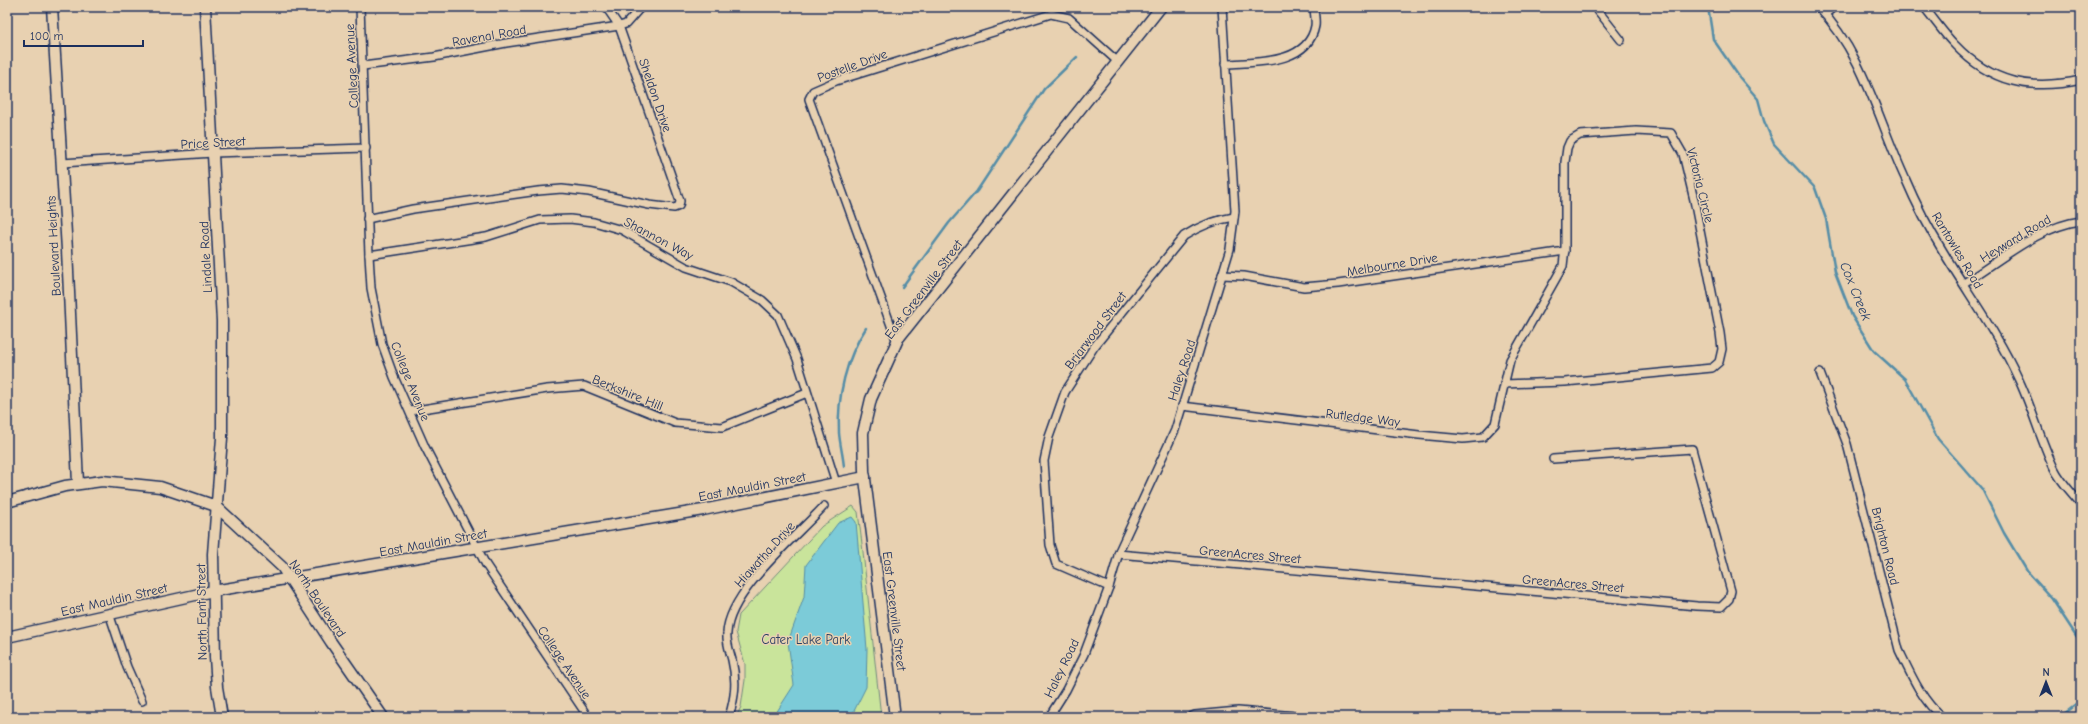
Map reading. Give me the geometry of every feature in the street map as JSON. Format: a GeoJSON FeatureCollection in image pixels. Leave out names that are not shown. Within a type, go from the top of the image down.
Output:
{"type":"FeatureCollection","features":[{"type":"Feature","properties":{"kind":"street","name":"Boulevard Heights"},"geometry":{"type":"LineString","coordinates":[[52,7],[62,163],[78,483]]}},
{"type":"Feature","properties":{"kind":"street","name":"Lindale Road"},"geometry":{"type":"LineString","coordinates":[[205,7],[222,321],[222,438],[216,506]]}},
{"type":"Feature","properties":{"kind":"street","name":"College Avenue"},"geometry":{"type":"LineString","coordinates":[[360,7],[371,288],[382,344],[394,377],[425,447],[486,565],[588,717]]}},
{"type":"Feature","properties":{"kind":"street","name":"Sheldon Drive"},"geometry":{"type":"LineString","coordinates":[[606,7],[619,26],[680,201]]}},
{"type":"Feature","properties":{"kind":"street"},"geometry":{"type":"LineString","coordinates":[[619,26],[626,24],[641,7]]}},
{"type":"Feature","properties":{"kind":"street","name":"East Greenville Street"},"geometry":{"type":"LineString","coordinates":[[895,717],[865,477],[863,433],[871,399],[897,342],[1117,61],[1162,7]]}},
{"type":"Feature","properties":{"kind":"street","name":"Haley Road"},"geometry":{"type":"LineString","coordinates":[[1050,717],[1066,690],[1084,654],[1109,587],[1118,554],[1174,430],[1230,250],[1234,217],[1222,7]]}},
{"type":"Feature","properties":{"kind":"street"},"geometry":{"type":"LineString","coordinates":[[1225,64],[1254,62],[1292,56],[1302,49],[1310,40],[1315,25],[1314,7]]}},
{"type":"Feature","properties":{"kind":"street"},"geometry":{"type":"LineString","coordinates":[[1595,7],[1621,40]]}},
{"type":"Feature","properties":{"kind":"street","name":"Rantowles Road"},"geometry":{"type":"LineString","coordinates":[[1818,7],[1825,14],[1851,50],[1872,94],[1894,154],[1915,201],[1944,254],[1964,283],[2018,378],[2054,469],[2081,504]]}},
{"type":"Feature","properties":{"kind":"street"},"geometry":{"type":"LineString","coordinates":[[1825,14],[1834,7]]}},
{"type":"Feature","properties":{"kind":"street"},"geometry":{"type":"LineString","coordinates":[[1924,7],[1954,45],[1988,73],[2018,84],[2046,84],[2081,80]]}},
{"type":"Feature","properties":{"kind":"street","name":"Postelle Drive"},"geometry":{"type":"LineString","coordinates":[[897,342],[809,99],[814,91],[836,81],[1051,14],[1069,18],[1117,61]]}},
{"type":"Feature","properties":{"kind":"street","name":"Ravenal Road"},"geometry":{"type":"LineString","coordinates":[[363,66],[434,57],[506,43],[619,26]]}},
{"type":"Feature","properties":{"kind":"street","name":"Victoria Circle"},"geometry":{"type":"LineString","coordinates":[[1636,131],[1671,133],[1683,154],[1694,200],[1720,333],[1722,348],[1719,362],[1712,368],[1704,369],[1565,382],[1504,384],[1510,360],[1563,266],[1565,251],[1565,162],[1570,140],[1580,135],[1636,131]]}},
{"type":"Feature","properties":{"kind":"street","name":"Price Street"},"geometry":{"type":"LineString","coordinates":[[62,163],[213,153],[366,148]]}},
{"type":"Feature","properties":{"kind":"street","name":"Shannon Way"},"geometry":{"type":"LineString","coordinates":[[368,219],[413,209],[538,191],[562,189],[589,192],[649,205],[674,208],[679,206],[680,201]]}},
{"type":"Feature","properties":{"kind":"street","name":"Briarwood Street"},"geometry":{"type":"LineString","coordinates":[[1109,587],[1056,564],[1050,545],[1044,461],[1049,437],[1065,392],[1094,347],[1184,236],[1198,227],[1215,220],[1234,217]]}},
{"type":"Feature","properties":{"kind":"street","name":"Shannon Way"},"geometry":{"type":"LineString","coordinates":[[369,255],[486,237],[540,220],[570,219],[594,222],[622,230],[686,267],[730,282],[762,300],[778,315],[797,359],[836,483]]}},
{"type":"Feature","properties":{"kind":"street","name":"Heyward Road"},"geometry":{"type":"LineString","coordinates":[[1964,283],[2047,230],[2066,223],[2081,221]]}},
{"type":"Feature","properties":{"kind":"street","name":"Melbourne Drive"},"geometry":{"type":"LineString","coordinates":[[1222,274],[1304,287],[1338,284],[1565,251]]}},
{"type":"Feature","properties":{"kind":"street","name":"Brighton Road"},"geometry":{"type":"LineString","coordinates":[[1820,373],[1847,444],[1899,650],[1914,681],[1936,713],[1942,717]]}},
{"type":"Feature","properties":{"kind":"street","name":"Rutledge Way"},"geometry":{"type":"LineString","coordinates":[[1182,406],[1341,427],[1463,439],[1484,437],[1495,424],[1504,384]]}},
{"type":"Feature","properties":{"kind":"street","name":"Berkshire Hill"},"geometry":{"type":"LineString","coordinates":[[410,411],[547,389],[584,386],[675,423],[722,427],[807,393]]}},
{"type":"Feature","properties":{"kind":"street","name":"GreenAcres Street"},"geometry":{"type":"LineString","coordinates":[[1118,554],[1697,606],[1721,607],[1729,599],[1731,591],[1692,449],[1553,459]]}},
{"type":"Feature","properties":{"kind":"street","name":"East Mauldin Street"},"geometry":{"type":"LineString","coordinates":[[7,637],[108,613],[213,591],[289,577],[477,548],[703,510],[865,477]]}},
{"type":"Feature","properties":{"kind":"street","name":"North Boulevard"},"geometry":{"type":"LineString","coordinates":[[7,502],[78,483],[102,481],[160,487],[216,506],[260,545],[282,567],[383,717]]}},
{"type":"Feature","properties":{"kind":"street","name":"North Fant Street"},"geometry":{"type":"LineString","coordinates":[[216,506],[213,540],[213,591],[217,687],[222,717]]}},
{"type":"Feature","properties":{"kind":"street","name":"Hiawatha Drive"},"geometry":{"type":"LineString","coordinates":[[729,717],[734,700],[736,684],[727,635],[728,622],[735,606],[752,582],[824,506]]}},
{"type":"Feature","properties":{"kind":"street"},"geometry":{"type":"LineString","coordinates":[[108,613],[127,667],[142,701]]}},
{"type":"Feature","properties":{"kind":"street"},"geometry":{"type":"LineString","coordinates":[[1190,717],[1195,715],[1238,711],[1307,717]]}},
{"type":"Feature","properties":{"kind":"green space","name":"Cater Lake Park"},"geometry":{"type":"Polygon","coordinates":[[[853,506],[858,512],[881,717],[736,717],[741,707],[745,680],[745,664],[736,632],[739,615],[822,526],[853,506]]]}},
{"type":"Feature","properties":{"kind":"water"},"geometry":{"type":"Polygon","coordinates":[[[852,517],[856,522],[867,649],[866,687],[851,717],[777,717],[776,713],[794,685],[788,642],[804,597],[806,565],[838,523],[852,517]]]}},
{"type":"Feature","properties":{"kind":"waterway","name":"Cox Creek"},"geometry":{"type":"LineString","coordinates":[[1708,7],[1713,39],[1740,78],[1758,99],[1764,121],[1774,144],[1815,188],[1826,219],[1835,272],[1852,316],[1874,351],[1905,379],[1938,439],[1982,489],[2004,533],[2027,571],[2052,599],[2081,643]]}},
{"type":"Feature","properties":{"kind":"waterway"},"geometry":{"type":"LineString","coordinates":[[902,287],[949,223],[977,191],[1044,89],[1077,57]]}},
{"type":"Feature","properties":{"kind":"waterway"},"geometry":{"type":"LineString","coordinates":[[844,467],[839,433],[841,392],[853,352],[866,328]]}},
{"type":"Feature","properties":{"kind":"waterway"},"geometry":{"type":"LineString","coordinates":[[2060,717],[2081,701]]}}]}
